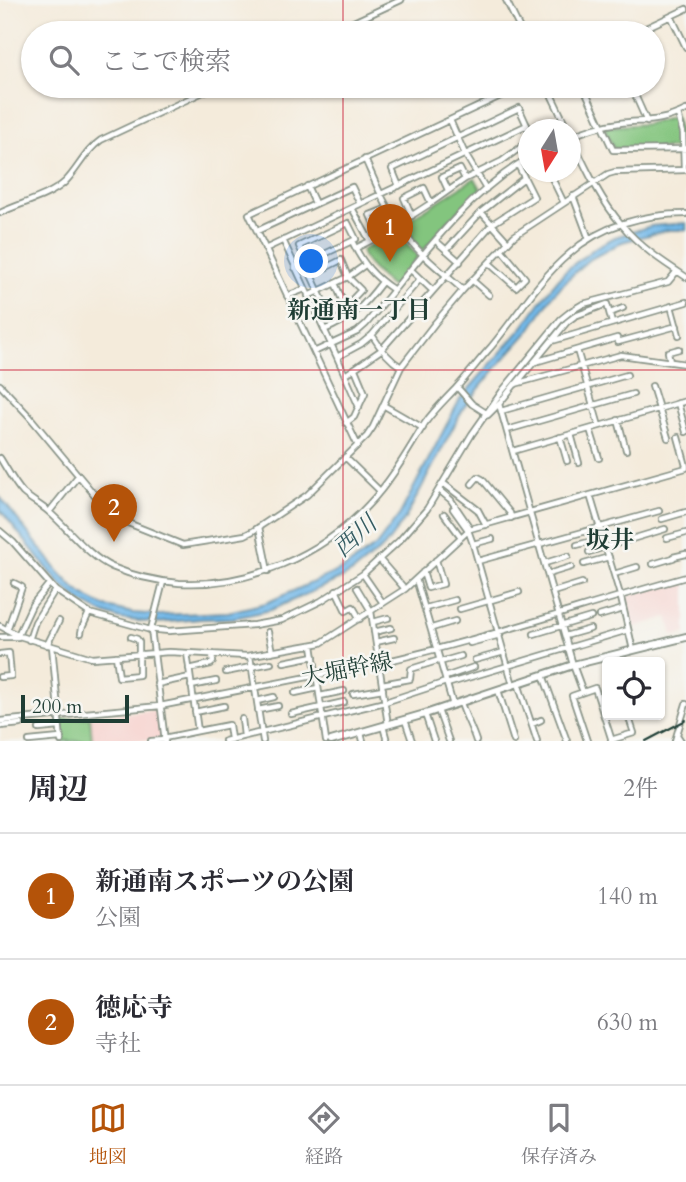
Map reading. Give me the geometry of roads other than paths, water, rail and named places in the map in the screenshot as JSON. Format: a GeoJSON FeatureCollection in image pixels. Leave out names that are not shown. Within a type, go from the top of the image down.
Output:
{"type":"FeatureCollection","features":[{"type":"Feature","properties":{"kind":"main road"},"geometry":{"type":"LineString","coordinates":[[615,657],[686,637]]}},
{"type":"Feature","properties":{"kind":"main road"},"geometry":{"type":"LineString","coordinates":[[328,741],[438,710],[573,665],[602,660]]}},
{"type":"Feature","properties":{"kind":"street"},"geometry":{"type":"LineString","coordinates":[[356,21],[401,0]]}},
{"type":"Feature","properties":{"kind":"street"},"geometry":{"type":"LineString","coordinates":[[506,0],[516,21]]}},
{"type":"Feature","properties":{"kind":"street"},"geometry":{"type":"LineString","coordinates":[[660,21],[686,9]]}},
{"type":"Feature","properties":{"kind":"street"},"geometry":{"type":"LineString","coordinates":[[671,16],[686,47]]}},
{"type":"Feature","properties":{"kind":"street"},"geometry":{"type":"LineString","coordinates":[[0,213],[65,182],[92,148],[101,141],[191,98]]}},
{"type":"Feature","properties":{"kind":"street"},"geometry":{"type":"LineString","coordinates":[[358,446],[249,214],[497,98]]}},
{"type":"Feature","properties":{"kind":"street"},"geometry":{"type":"LineString","coordinates":[[553,98],[563,119]]}},
{"type":"Feature","properties":{"kind":"street"},"geometry":{"type":"LineString","coordinates":[[589,98],[613,150],[685,149]]}},
{"type":"Feature","properties":{"kind":"street"},"geometry":{"type":"LineString","coordinates":[[636,98],[647,122]]}},
{"type":"Feature","properties":{"kind":"street"},"geometry":{"type":"LineString","coordinates":[[399,186],[392,169],[519,108],[524,119]]}},
{"type":"Feature","properties":{"kind":"street"},"geometry":{"type":"LineString","coordinates":[[581,132],[622,122],[662,120],[686,110]]}},
{"type":"Feature","properties":{"kind":"street"},"geometry":{"type":"LineString","coordinates":[[0,385],[113,517],[183,545],[245,535],[307,495],[358,446],[373,427],[401,367],[463,290],[508,242],[608,174],[685,170],[685,133],[678,114]]}},
{"type":"Feature","properties":{"kind":"street"},"geometry":{"type":"LineString","coordinates":[[450,120],[465,154],[486,189]]}},
{"type":"Feature","properties":{"kind":"street"},"geometry":{"type":"LineString","coordinates":[[265,249],[518,131]]}},
{"type":"Feature","properties":{"kind":"street"},"geometry":{"type":"LineString","coordinates":[[356,248],[380,236],[465,179],[502,161],[518,149]]}},
{"type":"Feature","properties":{"kind":"street"},"geometry":{"type":"LineString","coordinates":[[581,157],[593,182],[622,226],[659,260],[686,277]]}},
{"type":"Feature","properties":{"kind":"street"},"geometry":{"type":"LineString","coordinates":[[365,159],[388,208],[406,237],[463,290]]}},
{"type":"Feature","properties":{"kind":"street"},"geometry":{"type":"LineString","coordinates":[[314,352],[356,332],[366,324],[452,223],[486,189],[518,164]]}},
{"type":"Feature","properties":{"kind":"street"},"geometry":{"type":"LineString","coordinates":[[448,191],[442,177],[460,169],[465,179]]}},
{"type":"Feature","properties":{"kind":"street"},"geometry":{"type":"LineString","coordinates":[[446,250],[481,212],[519,182]]}},
{"type":"Feature","properties":{"kind":"street"},"geometry":{"type":"LineString","coordinates":[[345,375],[381,350],[492,224],[534,197],[526,182]]}},
{"type":"Feature","properties":{"kind":"street"},"geometry":{"type":"LineString","coordinates":[[555,182],[564,203]]}},
{"type":"Feature","properties":{"kind":"street"},"geometry":{"type":"LineString","coordinates":[[307,186],[315,203]]}},
{"type":"Feature","properties":{"kind":"street"},"geometry":{"type":"LineString","coordinates":[[257,232],[352,187],[360,204]]}},
{"type":"Feature","properties":{"kind":"street"},"geometry":{"type":"LineString","coordinates":[[412,216],[404,198],[424,188],[431,204]]}},
{"type":"Feature","properties":{"kind":"street"},"geometry":{"type":"LineString","coordinates":[[573,196],[589,239]]}},
{"type":"Feature","properties":{"kind":"street"},"geometry":{"type":"LineString","coordinates":[[352,208],[370,242]]}},
{"type":"Feature","properties":{"kind":"street"},"geometry":{"type":"LineString","coordinates":[[380,236],[370,215],[388,208]]}},
{"type":"Feature","properties":{"kind":"street"},"geometry":{"type":"LineString","coordinates":[[481,212],[508,242]]}},
{"type":"Feature","properties":{"kind":"street"},"geometry":{"type":"LineString","coordinates":[[0,458],[23,492],[49,512],[99,559],[112,567],[163,582],[202,584],[268,571],[330,538],[369,505],[441,403],[571,251],[589,239],[622,226],[659,215],[686,214]]}},
{"type":"Feature","properties":{"kind":"street"},"geometry":{"type":"LineString","coordinates":[[295,268],[307,263],[356,239],[348,223],[299,246],[307,263]]}},
{"type":"Feature","properties":{"kind":"street"},"geometry":{"type":"LineString","coordinates":[[283,240],[359,407]]}},
{"type":"Feature","properties":{"kind":"street"},"geometry":{"type":"LineString","coordinates":[[352,241],[365,265],[394,290]]}},
{"type":"Feature","properties":{"kind":"street"},"geometry":{"type":"LineString","coordinates":[[436,241],[460,262]]}},
{"type":"Feature","properties":{"kind":"street"},"geometry":{"type":"LineString","coordinates":[[489,262],[516,288],[525,278],[502,249]]}},
{"type":"Feature","properties":{"kind":"street"},"geometry":{"type":"LineString","coordinates":[[341,260],[348,277],[361,290],[345,307],[330,316],[318,291],[311,275],[341,260]]}},
{"type":"Feature","properties":{"kind":"street"},"geometry":{"type":"LineString","coordinates":[[308,296],[348,277],[365,265]]}},
{"type":"Feature","properties":{"kind":"street"},"geometry":{"type":"LineString","coordinates":[[410,270],[433,291]]}},
{"type":"Feature","properties":{"kind":"street"},"geometry":{"type":"LineString","coordinates":[[0,531],[55,590],[89,613],[169,631],[254,625],[282,620],[321,601],[363,574],[412,527],[439,490],[485,415],[561,318],[583,304],[668,282],[677,271]]}},
{"type":"Feature","properties":{"kind":"street"},"geometry":{"type":"LineString","coordinates":[[338,357],[372,335],[420,279]]}},
{"type":"Feature","properties":{"kind":"street"},"geometry":{"type":"LineString","coordinates":[[472,281],[489,295]]}},
{"type":"Feature","properties":{"kind":"street"},"geometry":{"type":"LineString","coordinates":[[324,330],[356,313],[382,282]]}},
{"type":"Feature","properties":{"kind":"street"},"geometry":{"type":"LineString","coordinates":[[335,284],[345,307]]}},
{"type":"Feature","properties":{"kind":"street"},"geometry":{"type":"LineString","coordinates":[[287,296],[304,289]]}},
{"type":"Feature","properties":{"kind":"street"},"geometry":{"type":"LineString","coordinates":[[551,341],[686,302]]}},
{"type":"Feature","properties":{"kind":"street"},"geometry":{"type":"LineString","coordinates":[[485,415],[499,404],[575,316],[607,304],[612,323]]}},
{"type":"Feature","properties":{"kind":"street"},"geometry":{"type":"LineString","coordinates":[[671,306],[679,335]]}},
{"type":"Feature","properties":{"kind":"street"},"geometry":{"type":"LineString","coordinates":[[610,313],[623,308]]}},
{"type":"Feature","properties":{"kind":"street"},"geometry":{"type":"LineString","coordinates":[[534,362],[677,326]]}},
{"type":"Feature","properties":{"kind":"street"},"geometry":{"type":"LineString","coordinates":[[372,335],[381,350],[401,367]]}},
{"type":"Feature","properties":{"kind":"street"},"geometry":{"type":"LineString","coordinates":[[670,362],[668,352],[679,349]]}},
{"type":"Feature","properties":{"kind":"street"},"geometry":{"type":"LineString","coordinates":[[577,350],[599,426]]}},
{"type":"Feature","properties":{"kind":"street"},"geometry":{"type":"LineString","coordinates":[[515,384],[621,355],[686,364]]}},
{"type":"Feature","properties":{"kind":"street"},"geometry":{"type":"LineString","coordinates":[[346,423],[354,417],[365,393],[355,369]]}},
{"type":"Feature","properties":{"kind":"street"},"geometry":{"type":"LineString","coordinates":[[501,411],[627,375]]}},
{"type":"Feature","properties":{"kind":"street"},"geometry":{"type":"LineString","coordinates":[[652,386],[668,438]]}},
{"type":"Feature","properties":{"kind":"street"},"geometry":{"type":"LineString","coordinates":[[457,387],[485,415]]}},
{"type":"Feature","properties":{"kind":"street"},"geometry":{"type":"LineString","coordinates":[[507,430],[633,394]]}},
{"type":"Feature","properties":{"kind":"street"},"geometry":{"type":"LineString","coordinates":[[513,451],[686,401]]}},
{"type":"Feature","properties":{"kind":"street"},"geometry":{"type":"LineString","coordinates":[[678,402],[686,432]]}},
{"type":"Feature","properties":{"kind":"street"},"geometry":{"type":"LineString","coordinates":[[499,404],[583,692]]}},
{"type":"Feature","properties":{"kind":"street"},"geometry":{"type":"LineString","coordinates":[[383,405],[423,428]]}},
{"type":"Feature","properties":{"kind":"street"},"geometry":{"type":"LineString","coordinates":[[618,420],[626,450]]}},
{"type":"Feature","properties":{"kind":"street"},"geometry":{"type":"LineString","coordinates":[[590,428],[599,458]]}},
{"type":"Feature","properties":{"kind":"street"},"geometry":{"type":"LineString","coordinates":[[571,434],[579,463]]}},
{"type":"Feature","properties":{"kind":"street"},"geometry":{"type":"LineString","coordinates":[[560,437],[567,461]]}},
{"type":"Feature","properties":{"kind":"street"},"geometry":{"type":"LineString","coordinates":[[0,626],[29,640],[92,658],[153,653],[250,656],[321,643],[405,589],[469,530],[686,467],[678,438]]}},
{"type":"Feature","properties":{"kind":"street"},"geometry":{"type":"LineString","coordinates":[[345,457],[380,491]]}},
{"type":"Feature","properties":{"kind":"street"},"geometry":{"type":"LineString","coordinates":[[49,512],[78,476]]}},
{"type":"Feature","properties":{"kind":"street"},"geometry":{"type":"LineString","coordinates":[[472,484],[478,477],[482,479],[511,517]]}},
{"type":"Feature","properties":{"kind":"street"},"geometry":{"type":"LineString","coordinates":[[443,483],[478,510],[486,525]]}},
{"type":"Feature","properties":{"kind":"street"},"geometry":{"type":"LineString","coordinates":[[439,490],[458,510],[469,530],[508,666],[537,741]]}},
{"type":"Feature","properties":{"kind":"street"},"geometry":{"type":"LineString","coordinates":[[590,495],[633,650]]}},
{"type":"Feature","properties":{"kind":"street"},"geometry":{"type":"LineString","coordinates":[[453,509],[469,530]]}},
{"type":"Feature","properties":{"kind":"street"},"geometry":{"type":"LineString","coordinates":[[478,561],[659,511]]}},
{"type":"Feature","properties":{"kind":"street"},"geometry":{"type":"LineString","coordinates":[[662,519],[686,512]]}},
{"type":"Feature","properties":{"kind":"street"},"geometry":{"type":"LineString","coordinates":[[444,514],[461,537]]}},
{"type":"Feature","properties":{"kind":"street"},"geometry":{"type":"LineString","coordinates":[[259,527],[268,571]]}},
{"type":"Feature","properties":{"kind":"street"},"geometry":{"type":"LineString","coordinates":[[589,552],[665,529]]}},
{"type":"Feature","properties":{"kind":"street"},"geometry":{"type":"LineString","coordinates":[[667,538],[686,533]]}},
{"type":"Feature","properties":{"kind":"street"},"geometry":{"type":"LineString","coordinates":[[577,545],[603,538]]}},
{"type":"Feature","properties":{"kind":"street"},"geometry":{"type":"LineString","coordinates":[[473,544],[492,539]]}},
{"type":"Feature","properties":{"kind":"street"},"geometry":{"type":"LineString","coordinates":[[653,565],[686,554]]}},
{"type":"Feature","properties":{"kind":"street"},"geometry":{"type":"LineString","coordinates":[[545,563],[568,556]]}},
{"type":"Feature","properties":{"kind":"street"},"geometry":{"type":"LineString","coordinates":[[584,564],[609,557]]}},
{"type":"Feature","properties":{"kind":"street"},"geometry":{"type":"LineString","coordinates":[[380,560],[405,589]]}},
{"type":"Feature","properties":{"kind":"street"},"geometry":{"type":"LineString","coordinates":[[423,572],[428,588],[443,584],[436,560]]}},
{"type":"Feature","properties":{"kind":"street"},"geometry":{"type":"LineString","coordinates":[[548,574],[571,567]]}},
{"type":"Feature","properties":{"kind":"street"},"geometry":{"type":"LineString","coordinates":[[614,574],[637,567]]}},
{"type":"Feature","properties":{"kind":"street"},"geometry":{"type":"LineString","coordinates":[[363,574],[383,603]]}},
{"type":"Feature","properties":{"kind":"street","name":"大堀幹線"},"geometry":{"type":"LineString","coordinates":[[0,720],[160,706],[379,663],[499,633],[686,577]]}},
{"type":"Feature","properties":{"kind":"street"},"geometry":{"type":"LineString","coordinates":[[416,579],[446,681],[472,727],[476,741]]}},
{"type":"Feature","properties":{"kind":"street"},"geometry":{"type":"LineString","coordinates":[[163,582],[151,627],[164,740]]}},
{"type":"Feature","properties":{"kind":"street"},"geometry":{"type":"LineString","coordinates":[[7,630],[22,587],[14,583]]}},
{"type":"Feature","properties":{"kind":"street"},"geometry":{"type":"LineString","coordinates":[[553,592],[582,583]]}},
{"type":"Feature","properties":{"kind":"street"},"geometry":{"type":"LineString","coordinates":[[19,636],[32,605],[49,584]]}},
{"type":"Feature","properties":{"kind":"street"},"geometry":{"type":"LineString","coordinates":[[357,588],[371,611],[385,702],[387,741]]}},
{"type":"Feature","properties":{"kind":"street"},"geometry":{"type":"LineString","coordinates":[[29,640],[35,622],[55,590]]}},
{"type":"Feature","properties":{"kind":"street"},"geometry":{"type":"LineString","coordinates":[[337,590],[346,611],[353,607],[360,618]]}},
{"type":"Feature","properties":{"kind":"street"},"geometry":{"type":"LineString","coordinates":[[460,609],[519,592]]}},
{"type":"Feature","properties":{"kind":"street"},"geometry":{"type":"LineString","coordinates":[[426,608],[455,600]]}},
{"type":"Feature","properties":{"kind":"street"},"geometry":{"type":"LineString","coordinates":[[599,616],[623,609]]}},
{"type":"Feature","properties":{"kind":"street"},"geometry":{"type":"LineString","coordinates":[[81,633],[89,613]]}},
{"type":"Feature","properties":{"kind":"street"},"geometry":{"type":"LineString","coordinates":[[534,634],[591,617]]}},
{"type":"Feature","properties":{"kind":"street"},"geometry":{"type":"LineString","coordinates":[[373,622],[388,618]]}},
{"type":"Feature","properties":{"kind":"street"},"geometry":{"type":"LineString","coordinates":[[29,741],[60,740],[50,646],[59,621]]}},
{"type":"Feature","properties":{"kind":"street"},"geometry":{"type":"LineString","coordinates":[[432,628],[455,621]]}},
{"type":"Feature","properties":{"kind":"street"},"geometry":{"type":"LineString","coordinates":[[374,632],[391,628]]}},
{"type":"Feature","properties":{"kind":"street"},"geometry":{"type":"LineString","coordinates":[[565,636],[590,629]]}},
{"type":"Feature","properties":{"kind":"street"},"geometry":{"type":"LineString","coordinates":[[225,741],[385,702],[446,681],[508,666],[628,629]]}},
{"type":"Feature","properties":{"kind":"street"},"geometry":{"type":"LineString","coordinates":[[268,632],[272,652]]}},
{"type":"Feature","properties":{"kind":"street"},"geometry":{"type":"LineString","coordinates":[[470,643],[499,633]]}},
{"type":"Feature","properties":{"kind":"street"},"geometry":{"type":"LineString","coordinates":[[0,637],[19,636]]}},
{"type":"Feature","properties":{"kind":"street"},"geometry":{"type":"LineString","coordinates":[[116,656],[117,674],[121,677],[139,675],[138,640],[131,637]]}},
{"type":"Feature","properties":{"kind":"street"},"geometry":{"type":"LineString","coordinates":[[376,642],[394,638]]}},
{"type":"Feature","properties":{"kind":"street"},"geometry":{"type":"LineString","coordinates":[[312,645],[328,741]]}},
{"type":"Feature","properties":{"kind":"street"},"geometry":{"type":"LineString","coordinates":[[475,660],[504,652]]}},
{"type":"Feature","properties":{"kind":"street"},"geometry":{"type":"LineString","coordinates":[[0,654],[9,653],[11,676],[0,677]]}},
{"type":"Feature","properties":{"kind":"street"},"geometry":{"type":"LineString","coordinates":[[187,653],[198,731]]}},
{"type":"Feature","properties":{"kind":"street"},"geometry":{"type":"LineString","coordinates":[[189,669],[211,664],[212,654]]}},
{"type":"Feature","properties":{"kind":"street"},"geometry":{"type":"LineString","coordinates":[[250,656],[263,741]]}},
{"type":"Feature","properties":{"kind":"street"},"geometry":{"type":"LineString","coordinates":[[284,662],[314,656]]}},
{"type":"Feature","properties":{"kind":"street"},"geometry":{"type":"LineString","coordinates":[[353,694],[410,679],[411,669],[460,656]]}},
{"type":"Feature","properties":{"kind":"street"},"geometry":{"type":"LineString","coordinates":[[226,672],[271,663]]}},
{"type":"Feature","properties":{"kind":"street"},"geometry":{"type":"LineString","coordinates":[[446,681],[474,667]]}},
{"type":"Feature","properties":{"kind":"street"},"geometry":{"type":"LineString","coordinates":[[543,675],[567,741]]}},
{"type":"Feature","properties":{"kind":"street"},"geometry":{"type":"LineString","coordinates":[[157,684],[190,677]]}},
{"type":"Feature","properties":{"kind":"street"},"geometry":{"type":"LineString","coordinates":[[191,686],[216,681]]}},
{"type":"Feature","properties":{"kind":"street"},"geometry":{"type":"LineString","coordinates":[[295,693],[318,688]]}},
{"type":"Feature","properties":{"kind":"street"},"geometry":{"type":"LineString","coordinates":[[578,741],[587,740],[572,696],[595,688],[612,740],[634,733],[630,720]]}},
{"type":"Feature","properties":{"kind":"street"},"geometry":{"type":"LineString","coordinates":[[498,690],[514,741]]}},
{"type":"Feature","properties":{"kind":"street"},"geometry":{"type":"LineString","coordinates":[[320,696],[344,691]]}},
{"type":"Feature","properties":{"kind":"street"},"geometry":{"type":"LineString","coordinates":[[257,701],[274,697]]}},
{"type":"Feature","properties":{"kind":"street"},"geometry":{"type":"LineString","coordinates":[[291,714],[344,702]]}},
{"type":"Feature","properties":{"kind":"street"},"geometry":{"type":"LineString","coordinates":[[681,741],[676,738],[686,704]]}},
{"type":"Feature","properties":{"kind":"street"},"geometry":{"type":"LineString","coordinates":[[195,712],[224,706]]}},
{"type":"Feature","properties":{"kind":"street"},"geometry":{"type":"LineString","coordinates":[[258,710],[278,706]]}},
{"type":"Feature","properties":{"kind":"street"},"geometry":{"type":"LineString","coordinates":[[438,710],[449,741]]}},
{"type":"Feature","properties":{"kind":"street"},"geometry":{"type":"LineString","coordinates":[[425,714],[434,741]]}},
{"type":"Feature","properties":{"kind":"street"},"geometry":{"type":"LineString","coordinates":[[242,719],[244,736]]}},
{"type":"Feature","properties":{"kind":"street"},"geometry":{"type":"LineString","coordinates":[[405,720],[412,741]]}},
{"type":"Feature","properties":{"kind":"street"},"geometry":{"type":"LineString","coordinates":[[532,724],[541,720]]}},
{"type":"Feature","properties":{"kind":"street"},"geometry":{"type":"LineString","coordinates":[[0,726],[21,724]]}},
{"type":"Feature","properties":{"kind":"street"},"geometry":{"type":"LineString","coordinates":[[151,741],[229,725],[231,739]]}},
{"type":"Feature","properties":{"kind":"street"},"geometry":{"type":"LineString","coordinates":[[39,729],[59,727]]}},
{"type":"Feature","properties":{"kind":"street"},"geometry":{"type":"LineString","coordinates":[[361,733],[363,741]]}},
{"type":"Feature","properties":{"kind":"water"},"geometry":{"type":"Polygon","coordinates":[[[686,223],[686,230],[668,230],[622,242],[587,261],[552,296],[530,330],[464,407],[405,519],[384,547],[353,572],[271,610],[234,618],[157,623],[120,619],[100,612],[81,602],[59,583],[0,510],[0,497],[74,588],[106,607],[160,615],[228,612],[266,603],[345,568],[376,546],[400,514],[460,399],[523,327],[565,271],[596,247],[615,237],[651,226],[686,223]]]}},
{"type":"Feature","properties":{"kind":"railway"},"geometry":{"type":"LineString","coordinates":[[646,741],[686,720]]}},
{"type":"Feature","properties":{"kind":"place","name":"新通南スポーツの公園"},"geometry":{"type":"Point","coordinates":[390,262]}},
{"type":"Feature","properties":{"kind":"place","name":"徳応寺"},"geometry":{"type":"Point","coordinates":[114,542]}},
{"type":"Feature","properties":{"kind":"district","name":"新通南一丁目"},"geometry":{"type":"Point","coordinates":[359,310]}},
{"type":"Feature","properties":{"kind":"district","name":"坂井"},"geometry":{"type":"Point","coordinates":[610,540]}},
{"type":"Feature","properties":{"kind":"water label","name":"西川"},"geometry":{"type":"Point","coordinates":[355,536]}}]}
